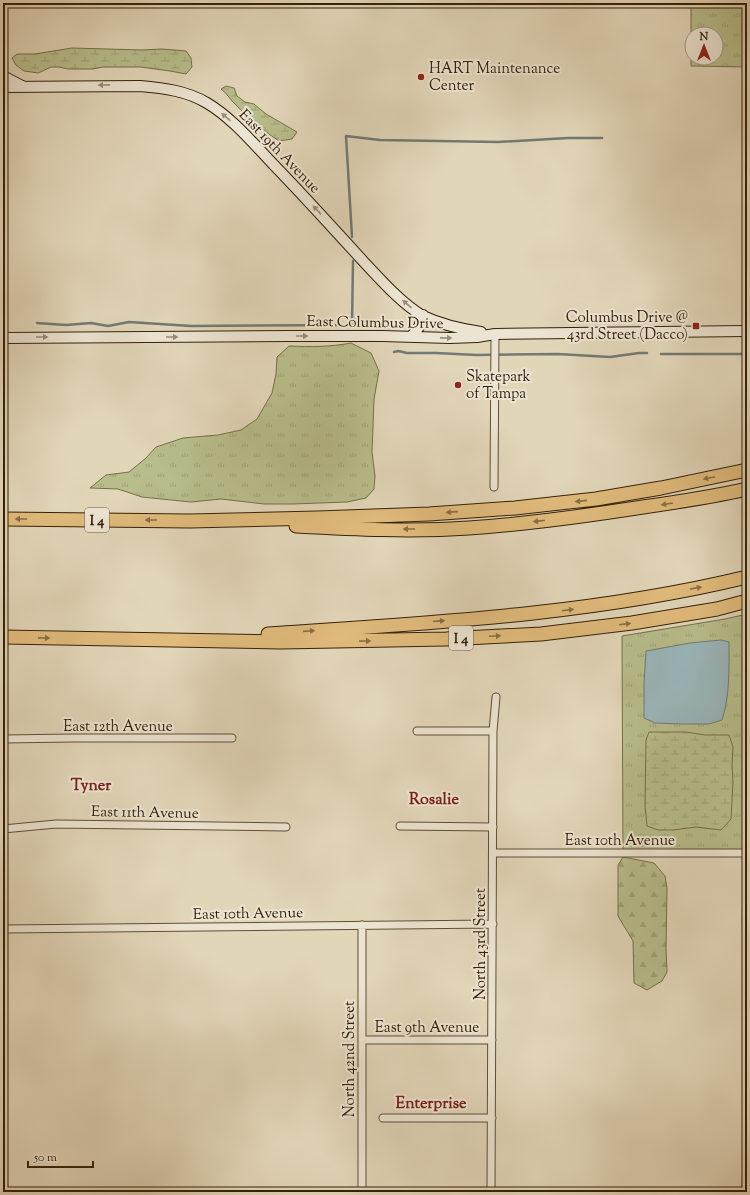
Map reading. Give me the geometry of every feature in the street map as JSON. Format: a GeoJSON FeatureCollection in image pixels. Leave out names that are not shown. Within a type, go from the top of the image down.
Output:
{"type":"FeatureCollection","features":[{"type":"Feature","properties":{"kind":"highway","name":"I 4"},"geometry":{"type":"LineString","coordinates":[[3,519],[190,520],[429,514],[515,508],[596,499],[661,488],[747,470]]}},
{"type":"Feature","properties":{"kind":"highway"},"geometry":{"type":"LineString","coordinates":[[190,520],[329,528],[468,528],[607,513],[717,496],[747,489]]}},
{"type":"Feature","properties":{"kind":"highway"},"geometry":{"type":"LineString","coordinates":[[172,640],[361,628],[567,610],[646,598],[747,577]]}},
{"type":"Feature","properties":{"kind":"highway","name":"I 4"},"geometry":{"type":"LineString","coordinates":[[4,637],[281,642],[446,639],[541,634],[640,622],[717,609],[747,601]]}},
{"type":"Feature","properties":{"kind":"main road"},"geometry":{"type":"LineString","coordinates":[[3,76],[24,87]]}},
{"type":"Feature","properties":{"kind":"main road","name":"East 19th Avenue"},"geometry":{"type":"LineString","coordinates":[[3,87],[146,86],[176,91],[190,95],[206,103],[220,112],[243,133],[379,278],[412,308],[442,324],[495,334]]}},
{"type":"Feature","properties":{"kind":"main road"},"geometry":{"type":"LineString","coordinates":[[411,337],[419,327],[423,315]]}},
{"type":"Feature","properties":{"kind":"main road","name":"East Columbus Drive"},"geometry":{"type":"LineString","coordinates":[[3,338],[289,336],[450,338],[477,337],[495,334],[747,331]]}},
{"type":"Feature","properties":{"kind":"street"},"geometry":{"type":"LineString","coordinates":[[494,487],[495,334]]}},
{"type":"Feature","properties":{"kind":"street","name":"North 43rd Street"},"geometry":{"type":"LineString","coordinates":[[491,1192],[493,731],[496,697]]}},
{"type":"Feature","properties":{"kind":"street"},"geometry":{"type":"LineString","coordinates":[[418,731],[493,731]]}},
{"type":"Feature","properties":{"kind":"street","name":"East 12th Avenue"},"geometry":{"type":"LineString","coordinates":[[3,740],[72,738],[232,738]]}},
{"type":"Feature","properties":{"kind":"street","name":"East 11th Avenue"},"geometry":{"type":"LineString","coordinates":[[3,829],[56,824],[286,827]]}},
{"type":"Feature","properties":{"kind":"street"},"geometry":{"type":"LineString","coordinates":[[400,826],[493,827]]}},
{"type":"Feature","properties":{"kind":"street","name":"East 10th Avenue"},"geometry":{"type":"LineString","coordinates":[[493,853],[747,853]]}},
{"type":"Feature","properties":{"kind":"street","name":"East 10th Avenue"},"geometry":{"type":"LineString","coordinates":[[3,929],[493,924]]}},
{"type":"Feature","properties":{"kind":"street","name":"North 42nd Street"},"geometry":{"type":"LineString","coordinates":[[362,926],[362,1192]]}},
{"type":"Feature","properties":{"kind":"street","name":"East 9th Avenue"},"geometry":{"type":"LineString","coordinates":[[362,1040],[492,1040]]}},
{"type":"Feature","properties":{"kind":"street"},"geometry":{"type":"LineString","coordinates":[[383,1118],[492,1118]]}},
{"type":"Feature","properties":{"kind":"green space"},"geometry":{"type":"Polygon","coordinates":[[[691,3],[747,3],[747,67],[691,66],[724,66],[724,26],[691,26],[691,3]]]}},
{"type":"Feature","properties":{"kind":"green space"},"geometry":{"type":"Polygon","coordinates":[[[72,48],[142,50],[162,49],[186,51],[191,58],[192,67],[186,74],[141,67],[68,69],[51,67],[38,73],[24,71],[16,65],[12,58],[17,54],[35,54],[72,48]]]}},
{"type":"Feature","properties":{"kind":"green space"},"geometry":{"type":"Polygon","coordinates":[[[226,86],[234,88],[237,96],[245,102],[254,104],[266,114],[297,132],[292,139],[279,141],[262,129],[221,89],[226,86]]]}},
{"type":"Feature","properties":{"kind":"green space"},"geometry":{"type":"Polygon","coordinates":[[[351,343],[371,353],[379,371],[374,399],[372,452],[375,476],[374,489],[366,498],[347,502],[293,504],[264,504],[221,499],[191,502],[142,497],[118,489],[90,488],[106,475],[129,472],[146,458],[156,447],[183,438],[218,435],[241,430],[257,419],[272,393],[276,374],[277,357],[289,346],[305,347],[351,343]]]}},
{"type":"Feature","properties":{"kind":"green space"},"geometry":{"type":"Polygon","coordinates":[[[747,614],[747,850],[623,851],[622,636],[747,614]]]}},
{"type":"Feature","properties":{"kind":"green space"},"geometry":{"type":"Polygon","coordinates":[[[649,732],[686,732],[705,735],[729,735],[733,747],[731,819],[721,830],[696,827],[658,830],[647,826],[645,806],[646,740],[649,732]]]}},
{"type":"Feature","properties":{"kind":"green space"},"geometry":{"type":"Polygon","coordinates":[[[623,857],[654,863],[665,876],[667,888],[667,972],[662,981],[647,990],[634,983],[633,941],[618,916],[618,865],[623,857]]]}},
{"type":"Feature","properties":{"kind":"water"},"geometry":{"type":"Polygon","coordinates":[[[721,640],[729,642],[728,692],[722,720],[709,724],[683,724],[655,723],[644,718],[646,651],[690,643],[721,640]]]}},
{"type":"Feature","properties":{"kind":"waterway"},"geometry":{"type":"LineString","coordinates":[[352,237],[346,136],[380,140],[498,142],[568,138],[602,138]]}},
{"type":"Feature","properties":{"kind":"waterway"},"geometry":{"type":"LineString","coordinates":[[37,323],[66,325],[91,323],[108,326],[129,322],[191,326],[352,325],[353,261]]}},
{"type":"Feature","properties":{"kind":"waterway"},"geometry":{"type":"LineString","coordinates":[[394,352],[477,355],[558,354],[610,357],[647,353]]}},
{"type":"Feature","properties":{"kind":"waterway"},"geometry":{"type":"LineString","coordinates":[[661,354],[747,354]]}},
{"type":"Feature","properties":{"kind":"waterway"},"geometry":{"type":"LineString","coordinates":[[747,882],[743,918],[747,955],[747,1056]]}},
{"type":"Feature","properties":{"kind":"waterway"},"geometry":{"type":"LineString","coordinates":[[742,1192],[744,1127],[747,1105]]}},
{"type":"Feature","properties":{"kind":"place","name":"HART Maintenance Center"},"geometry":{"type":"Point","coordinates":[421,77]}},
{"type":"Feature","properties":{"kind":"place","name":"Columbus Drive @ 43rd Street (Dacco)"},"geometry":{"type":"Point","coordinates":[696,326]}},
{"type":"Feature","properties":{"kind":"place","name":"Skatepark of Tampa"},"geometry":{"type":"Point","coordinates":[458,385]}},
{"type":"Feature","properties":{"kind":"district","name":"Tyner"},"geometry":{"type":"Point","coordinates":[91,784]}},
{"type":"Feature","properties":{"kind":"district","name":"Rosalie"},"geometry":{"type":"Point","coordinates":[434,798]}},
{"type":"Feature","properties":{"kind":"district","name":"Enterprise"},"geometry":{"type":"Point","coordinates":[431,1102]}}]}
